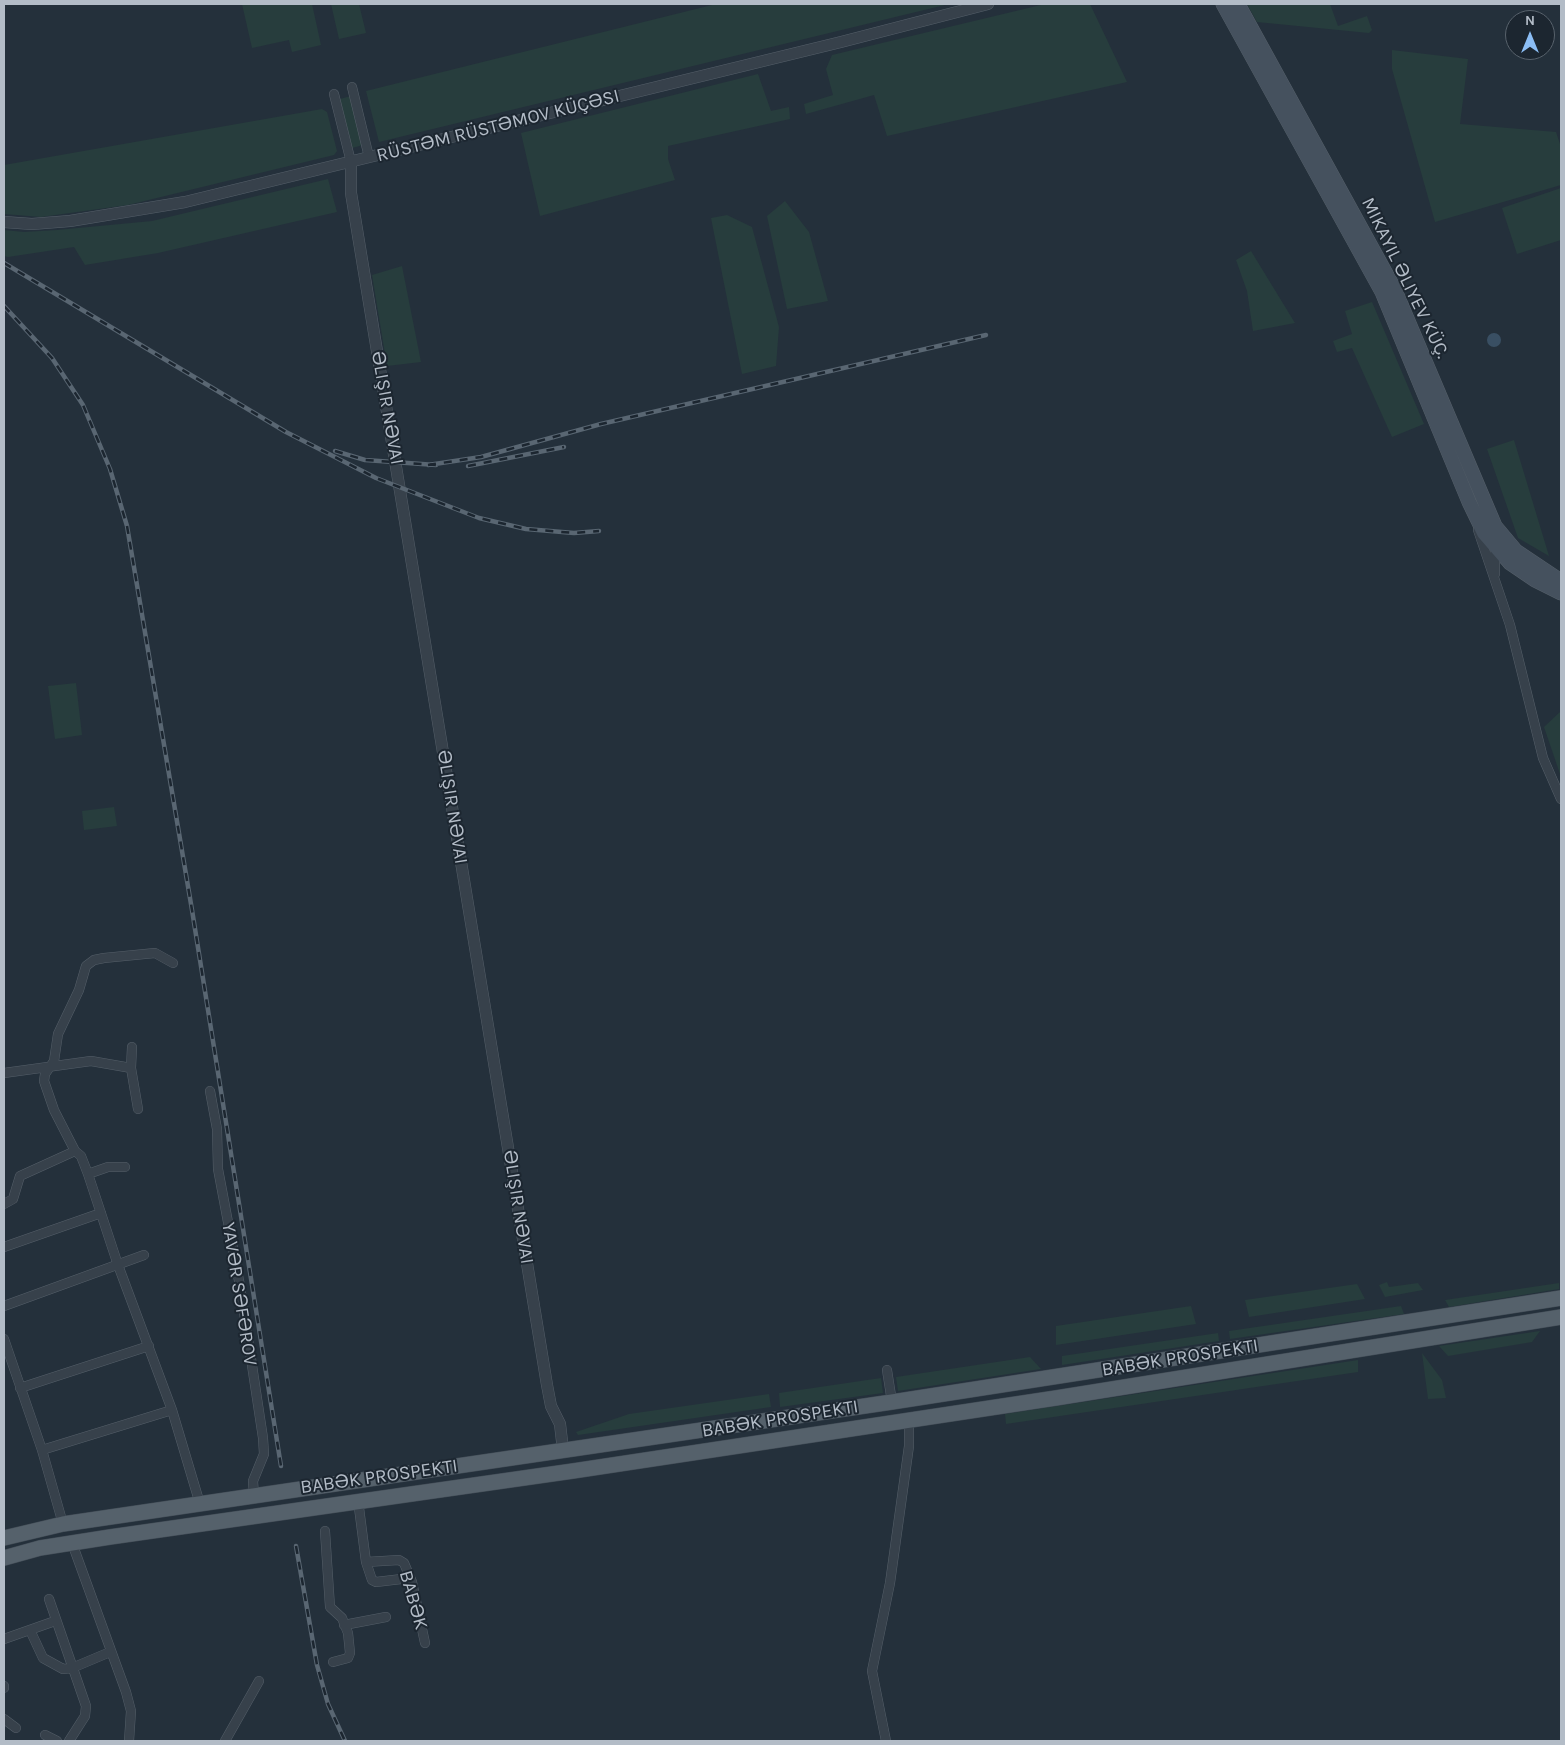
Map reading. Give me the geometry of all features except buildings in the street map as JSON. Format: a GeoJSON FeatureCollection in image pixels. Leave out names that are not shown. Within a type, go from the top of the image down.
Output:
{"type":"FeatureCollection","features":[{"type":"Feature","properties":{"kind":"main road"},"geometry":{"type":"LineString","coordinates":[[1223,4],[1382,292],[1469,502],[1484,533],[1495,548],[1510,563],[1535,580],[1561,593]]}},
{"type":"Feature","properties":{"kind":"main road"},"geometry":{"type":"LineString","coordinates":[[1238,4],[1394,288],[1495,526],[1504,539],[1522,556],[1561,581]]}},
{"type":"Feature","properties":{"kind":"main road","name":"BABƏK PROSPEKTI"},"geometry":{"type":"LineString","coordinates":[[4,1538],[63,1524],[892,1402],[1561,1298]]}},
{"type":"Feature","properties":{"kind":"main road"},"geometry":{"type":"LineString","coordinates":[[1365,1349],[1340,1349],[1303,1355],[1296,1354],[1294,1351],[1296,1345],[1301,1343],[1407,1328],[1444,1317]]}},
{"type":"Feature","properties":{"kind":"main road","name":"BABƏK PROSPEKTI"},"geometry":{"type":"LineString","coordinates":[[4,1558],[72,1543],[1134,1386],[1561,1317]]}},
{"type":"Feature","properties":{"kind":"main road"},"geometry":{"type":"LineString","coordinates":[[1134,1386],[1161,1376],[1254,1362],[1262,1360],[1264,1356],[1262,1351],[1257,1349],[1220,1354],[1201,1354]]}},
{"type":"Feature","properties":{"kind":"street","name":"RÜSTƏM RÜSTƏMOV KÜÇƏSI"},"geometry":{"type":"LineString","coordinates":[[4,222],[32,224],[61,222],[170,205],[841,42],[988,4]]}},
{"type":"Feature","properties":{"kind":"street"},"geometry":{"type":"LineString","coordinates":[[352,87],[369,157]]}},
{"type":"Feature","properties":{"kind":"street"},"geometry":{"type":"LineString","coordinates":[[334,94],[351,162]]}},
{"type":"Feature","properties":{"kind":"street","name":"ƏLIŞIR NƏVAI"},"geometry":{"type":"LineString","coordinates":[[351,162],[351,192],[546,1377],[551,1406],[560,1424],[563,1450]]}},
{"type":"Feature","properties":{"kind":"street"},"geometry":{"type":"LineString","coordinates":[[1469,502],[1510,625],[1544,758],[1561,800]]}},
{"type":"Feature","properties":{"kind":"street"},"geometry":{"type":"LineString","coordinates":[[1495,526],[1495,578]]}},
{"type":"Feature","properties":{"kind":"street"},"geometry":{"type":"LineString","coordinates":[[1495,578],[1502,565],[1510,563]]}},
{"type":"Feature","properties":{"kind":"street"},"geometry":{"type":"LineString","coordinates":[[173,964],[154,953],[104,958],[94,960],[86,966],[79,990],[58,1034],[54,1060],[45,1074],[45,1087],[75,1151],[81,1156],[88,1174],[118,1265],[172,1410],[200,1504]]}},
{"type":"Feature","properties":{"kind":"street"},"geometry":{"type":"LineString","coordinates":[[132,1047],[131,1068],[138,1110]]}},
{"type":"Feature","properties":{"kind":"street"},"geometry":{"type":"LineString","coordinates":[[4,1073],[91,1061],[131,1068]]}},
{"type":"Feature","properties":{"kind":"street","name":"YAVƏR SƏFƏROV"},"geometry":{"type":"LineString","coordinates":[[210,1091],[217,1129],[218,1169],[240,1286],[263,1438],[264,1454],[253,1481],[254,1496]]}},
{"type":"Feature","properties":{"kind":"street"},"geometry":{"type":"LineString","coordinates":[[4,1204],[13,1199],[20,1176],[75,1151]]}},
{"type":"Feature","properties":{"kind":"street"},"geometry":{"type":"LineString","coordinates":[[88,1174],[108,1167],[125,1167]]}},
{"type":"Feature","properties":{"kind":"street"},"geometry":{"type":"LineString","coordinates":[[4,1247],[101,1213]]}},
{"type":"Feature","properties":{"kind":"street"},"geometry":{"type":"LineString","coordinates":[[4,1306],[144,1255]]}},
{"type":"Feature","properties":{"kind":"street"},"geometry":{"type":"LineString","coordinates":[[4,1339],[42,1450],[63,1524]]}},
{"type":"Feature","properties":{"kind":"street"},"geometry":{"type":"LineString","coordinates":[[20,1388],[149,1346]]}},
{"type":"Feature","properties":{"kind":"street"},"geometry":{"type":"LineString","coordinates":[[887,1370],[892,1402]]}},
{"type":"Feature","properties":{"kind":"street"},"geometry":{"type":"LineString","coordinates":[[42,1450],[172,1410]]}},
{"type":"Feature","properties":{"kind":"street"},"geometry":{"type":"LineString","coordinates":[[886,1741],[872,1670],[890,1584],[909,1446],[909,1420]]}},
{"type":"Feature","properties":{"kind":"street"},"geometry":{"type":"LineString","coordinates":[[358,1500],[368,1575],[376,1582],[410,1578]]}},
{"type":"Feature","properties":{"kind":"street"},"geometry":{"type":"LineString","coordinates":[[325,1532],[330,1607],[342,1618],[350,1653],[348,1658],[333,1662]]}},
{"type":"Feature","properties":{"kind":"street"},"geometry":{"type":"LineString","coordinates":[[72,1543],[126,1692],[131,1711],[129,1741]]}},
{"type":"Feature","properties":{"kind":"street","name":"BABƏK"},"geometry":{"type":"LineString","coordinates":[[366,1562],[399,1560],[404,1563],[410,1578],[425,1643]]}},
{"type":"Feature","properties":{"kind":"street"},"geometry":{"type":"LineString","coordinates":[[49,1599],[86,1712],[69,1741]]}},
{"type":"Feature","properties":{"kind":"street","name":"BABƏK"},"geometry":{"type":"LineString","coordinates":[[344,1625],[386,1617]]}},
{"type":"Feature","properties":{"kind":"street"},"geometry":{"type":"LineString","coordinates":[[4,1639],[55,1621]]}},
{"type":"Feature","properties":{"kind":"street"},"geometry":{"type":"LineString","coordinates":[[30,1630],[44,1658],[63,1669],[72,1668],[110,1652]]}},
{"type":"Feature","properties":{"kind":"street"},"geometry":{"type":"LineString","coordinates":[[225,1741],[259,1681]]}},
{"type":"Feature","properties":{"kind":"street"},"geometry":{"type":"LineString","coordinates":[[4,1719],[16,1728]]}},
{"type":"Feature","properties":{"kind":"street"},"geometry":{"type":"LineString","coordinates":[[45,1735],[57,1741]]}},
{"type":"Feature","properties":{"kind":"green space"},"geometry":{"type":"Polygon","coordinates":[[[242,4],[312,4],[321,45],[292,52],[289,40],[252,48],[242,4]]]}},
{"type":"Feature","properties":{"kind":"green space"},"geometry":{"type":"Polygon","coordinates":[[[331,4],[359,4],[366,33],[339,39],[331,4]]]}},
{"type":"Feature","properties":{"kind":"green space"},"geometry":{"type":"Polygon","coordinates":[[[716,4],[949,4],[379,142],[366,91],[716,4]]]}},
{"type":"Feature","properties":{"kind":"green space"},"geometry":{"type":"Polygon","coordinates":[[[1045,4],[1090,4],[1127,82],[887,136],[874,95],[806,114],[804,104],[833,95],[826,69],[832,55],[1045,4]]]}},
{"type":"Feature","properties":{"kind":"green space"},"geometry":{"type":"Polygon","coordinates":[[[1247,4],[1330,4],[1338,26],[1367,16],[1372,30],[1369,33],[1257,22],[1247,4]]]}},
{"type":"Feature","properties":{"kind":"green space"},"geometry":{"type":"Polygon","coordinates":[[[1392,50],[1468,59],[1460,124],[1556,132],[1561,147],[1561,185],[1435,222],[1392,69],[1392,50]]]}},
{"type":"Feature","properties":{"kind":"green space"},"geometry":{"type":"Polygon","coordinates":[[[758,74],[771,111],[789,107],[790,119],[668,146],[668,159],[675,180],[540,216],[521,133],[758,74]]]}},
{"type":"Feature","properties":{"kind":"green space"},"geometry":{"type":"Polygon","coordinates":[[[351,96],[363,145],[352,148],[340,99],[351,96]]]}},
{"type":"Feature","properties":{"kind":"green space"},"geometry":{"type":"Polygon","coordinates":[[[322,109],[327,112],[337,151],[334,155],[128,205],[41,217],[4,214],[4,165],[322,109]]]}},
{"type":"Feature","properties":{"kind":"green space"},"geometry":{"type":"Polygon","coordinates":[[[328,179],[337,212],[158,253],[85,265],[74,247],[8,257],[4,256],[4,230],[24,232],[57,230],[152,221],[328,179]]]}},
{"type":"Feature","properties":{"kind":"green space"},"geometry":{"type":"Polygon","coordinates":[[[1561,188],[1561,240],[1517,254],[1502,208],[1561,188]]]}},
{"type":"Feature","properties":{"kind":"green space"},"geometry":{"type":"Polygon","coordinates":[[[785,201],[809,232],[828,301],[787,309],[767,216],[785,201]]]}},
{"type":"Feature","properties":{"kind":"green space"},"geometry":{"type":"Polygon","coordinates":[[[727,215],[752,227],[779,327],[776,366],[742,374],[711,218],[727,215]]]}},
{"type":"Feature","properties":{"kind":"green space"},"geometry":{"type":"Polygon","coordinates":[[[1251,251],[1295,323],[1253,331],[1247,291],[1236,260],[1251,251]]]}},
{"type":"Feature","properties":{"kind":"green space"},"geometry":{"type":"Polygon","coordinates":[[[402,266],[421,362],[387,366],[372,275],[402,266]]]}},
{"type":"Feature","properties":{"kind":"green space"},"geometry":{"type":"Polygon","coordinates":[[[1372,302],[1424,424],[1392,437],[1352,348],[1337,352],[1333,341],[1352,334],[1345,311],[1372,302]]]}},
{"type":"Feature","properties":{"kind":"green space"},"geometry":{"type":"Polygon","coordinates":[[[1514,440],[1549,556],[1518,538],[1487,449],[1514,440]]]}},
{"type":"Feature","properties":{"kind":"green space"},"geometry":{"type":"Polygon","coordinates":[[[76,683],[82,735],[55,739],[48,686],[76,683]]]}},
{"type":"Feature","properties":{"kind":"green space"},"geometry":{"type":"Polygon","coordinates":[[[1561,711],[1561,777],[1544,727],[1561,711]]]}},
{"type":"Feature","properties":{"kind":"green space"},"geometry":{"type":"Polygon","coordinates":[[[114,807],[117,826],[84,830],[82,811],[114,807]]]}},
{"type":"Feature","properties":{"kind":"green space"},"geometry":{"type":"Polygon","coordinates":[[[1387,1282],[1389,1287],[1418,1283],[1423,1290],[1385,1297],[1379,1285],[1387,1282]]]}},
{"type":"Feature","properties":{"kind":"green space"},"geometry":{"type":"Polygon","coordinates":[[[1559,1283],[1559,1289],[1449,1307],[1445,1300],[1559,1283]]]}},
{"type":"Feature","properties":{"kind":"green space"},"geometry":{"type":"Polygon","coordinates":[[[1357,1284],[1365,1299],[1249,1317],[1245,1300],[1357,1284]]]}},
{"type":"Feature","properties":{"kind":"green space"},"geometry":{"type":"Polygon","coordinates":[[[1191,1306],[1196,1324],[1056,1345],[1056,1326],[1191,1306]]]}},
{"type":"Feature","properties":{"kind":"green space"},"geometry":{"type":"Polygon","coordinates":[[[1401,1306],[1404,1314],[1230,1339],[1229,1331],[1401,1306]]]}},
{"type":"Feature","properties":{"kind":"green space"},"geometry":{"type":"Polygon","coordinates":[[[1540,1331],[1532,1342],[1448,1356],[1439,1346],[1540,1331]]]}},
{"type":"Feature","properties":{"kind":"green space"},"geometry":{"type":"Polygon","coordinates":[[[1218,1333],[1219,1341],[1062,1365],[1062,1356],[1218,1333]]]}},
{"type":"Feature","properties":{"kind":"green space"},"geometry":{"type":"Polygon","coordinates":[[[1422,1353],[1442,1380],[1446,1398],[1428,1399],[1422,1353]]]}},
{"type":"Feature","properties":{"kind":"green space"},"geometry":{"type":"Polygon","coordinates":[[[1030,1357],[1041,1369],[898,1391],[896,1377],[1030,1357]]]}},
{"type":"Feature","properties":{"kind":"green space"},"geometry":{"type":"Polygon","coordinates":[[[1358,1360],[1358,1372],[1006,1424],[1005,1414],[1358,1360]]]}},
{"type":"Feature","properties":{"kind":"green space"},"geometry":{"type":"Polygon","coordinates":[[[881,1378],[883,1393],[780,1407],[779,1393],[881,1378]]]}},
{"type":"Feature","properties":{"kind":"green space"},"geometry":{"type":"Polygon","coordinates":[[[769,1394],[771,1407],[578,1435],[576,1432],[629,1414],[769,1394]]]}},
{"type":"Feature","properties":{"kind":"water"},"geometry":{"type":"Polygon","coordinates":[[[1491,333],[1497,333],[1501,340],[1497,347],[1491,347],[1487,343],[1487,337],[1491,333]]]}},
{"type":"Feature","properties":{"kind":"railway"},"geometry":{"type":"LineString","coordinates":[[4,263],[286,432],[376,478],[479,518],[526,529],[574,533],[599,531]]}},
{"type":"Feature","properties":{"kind":"railway"},"geometry":{"type":"LineString","coordinates":[[4,306],[52,358],[83,405],[110,469],[127,526],[192,910],[281,1466]]}},
{"type":"Feature","properties":{"kind":"railway"},"geometry":{"type":"LineString","coordinates":[[428,465],[481,457],[601,424],[986,335]]}},
{"type":"Feature","properties":{"kind":"railway"},"geometry":{"type":"LineString","coordinates":[[468,466],[564,447]]}},
{"type":"Feature","properties":{"kind":"railway"},"geometry":{"type":"LineString","coordinates":[[335,451],[365,460],[436,465]]}},
{"type":"Feature","properties":{"kind":"railway"},"geometry":{"type":"LineString","coordinates":[[296,1546],[317,1665],[328,1704],[345,1741]]}}]}
